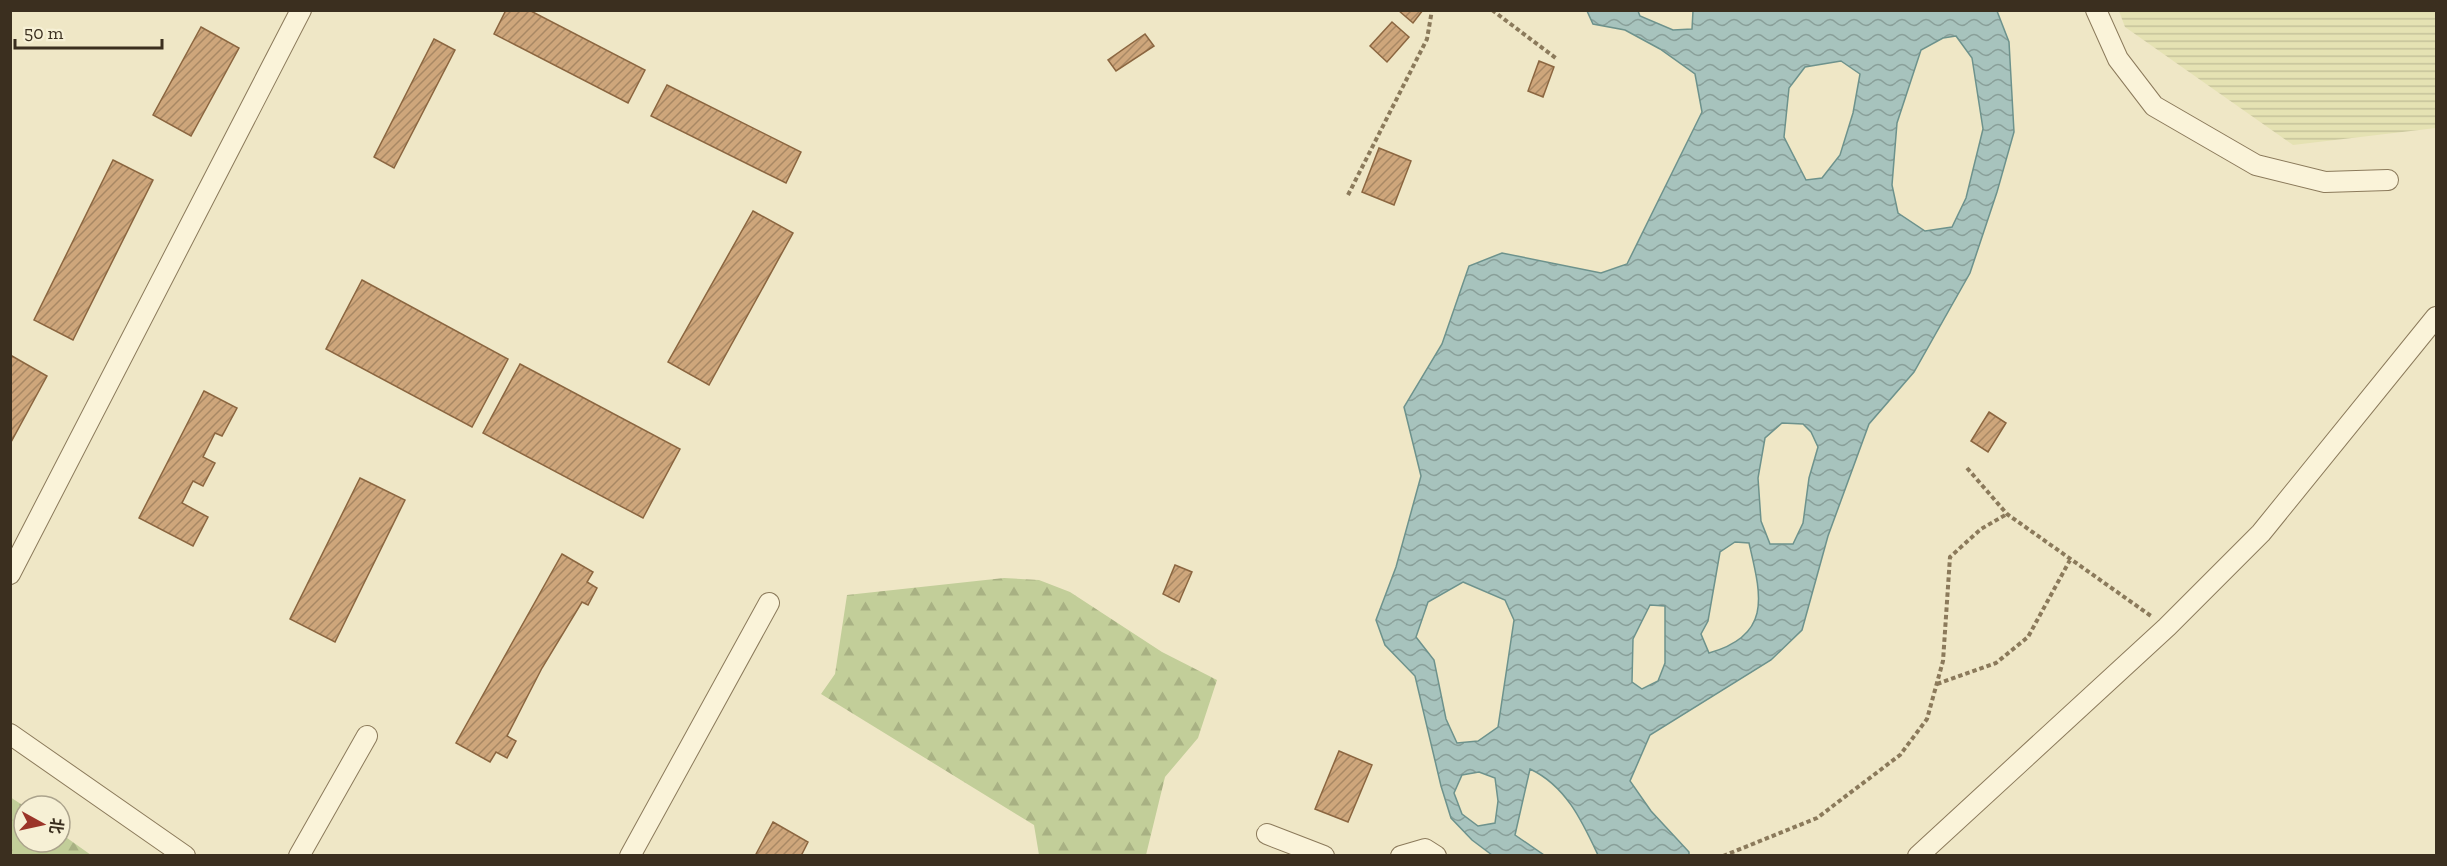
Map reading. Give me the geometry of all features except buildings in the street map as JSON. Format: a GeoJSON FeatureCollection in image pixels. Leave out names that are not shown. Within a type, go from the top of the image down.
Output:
{"type":"FeatureCollection","features":[{"type":"Feature","properties":{"kind":"street"},"geometry":{"type":"LineString","coordinates":[[10,574],[301,10]]}},
{"type":"Feature","properties":{"kind":"street"},"geometry":{"type":"LineString","coordinates":[[2096,10],[2118,59],[2154,106],[2256,165],[2325,182],[2388,180]]}},
{"type":"Feature","properties":{"kind":"street"},"geometry":{"type":"LineString","coordinates":[[1918,855],[2167,627],[2262,533],[2436,317]]}},
{"type":"Feature","properties":{"kind":"street"},"geometry":{"type":"LineString","coordinates":[[630,855],[769,603]]}},
{"type":"Feature","properties":{"kind":"street"},"geometry":{"type":"LineString","coordinates":[[10,734],[185,855]]}},
{"type":"Feature","properties":{"kind":"street"},"geometry":{"type":"LineString","coordinates":[[299,855],[367,736]]}},
{"type":"Feature","properties":{"kind":"street"},"geometry":{"type":"LineString","coordinates":[[1267,834],[1324,855]]}},
{"type":"Feature","properties":{"kind":"street"},"geometry":{"type":"LineString","coordinates":[[1401,855],[1425,849],[1436,855]]}},
{"type":"Feature","properties":{"kind":"path"},"geometry":{"type":"LineString","coordinates":[[1348,195],[1427,39],[1432,10]]}},
{"type":"Feature","properties":{"kind":"path"},"geometry":{"type":"LineString","coordinates":[[1492,10],[1557,59]]}},
{"type":"Feature","properties":{"kind":"path"},"geometry":{"type":"LineString","coordinates":[[1967,468],[2007,513],[2167,627]]}},
{"type":"Feature","properties":{"kind":"path"},"geometry":{"type":"LineString","coordinates":[[1723,855],[1817,818],[1900,755],[1927,718],[1943,661],[1950,557],[1981,529],[2007,513]]}},
{"type":"Feature","properties":{"kind":"path"},"geometry":{"type":"LineString","coordinates":[[1936,685],[1996,663],[2028,637],[2070,560]]}},
{"type":"Feature","properties":{"kind":"shaded area"},"geometry":{"type":"Polygon","coordinates":[[[2119,11],[2436,11],[2436,128],[2293,145],[2125,27],[2119,11]]]}},
{"type":"Feature","properties":{"kind":"green space"},"geometry":{"type":"Polygon","coordinates":[[[1004,578],[1039,580],[1070,592],[1162,652],[1217,680],[1198,738],[1165,777],[1146,855],[1039,855],[1034,825],[821,694],[835,674],[847,595],[1004,578]]]}},
{"type":"Feature","properties":{"kind":"green space"},"geometry":{"type":"Polygon","coordinates":[[[10,797],[12,798],[12,854],[72,854],[72,842],[91,855],[11,855],[10,797]]]}},
{"type":"Feature","properties":{"kind":"water"},"geometry":{"type":"Polygon","coordinates":[[[1587,11],[1638,11],[1640,16],[1673,30],[1692,29],[1693,11],[1997,11],[2009,42],[2014,132],[1970,273],[1914,372],[1869,424],[1828,536],[1802,630],[1771,660],[1650,735],[1630,781],[1651,811],[1689,852],[1689,855],[1598,855],[1579,817],[1563,795],[1543,776],[1530,769],[1515,835],[1544,855],[1492,855],[1472,840],[1451,818],[1441,786],[1415,676],[1385,645],[1376,620],[1396,567],[1421,476],[1404,407],[1442,344],[1469,266],[1502,253],[1601,273],[1627,264],[1702,112],[1695,74],[1660,49],[1625,30],[1593,24],[1587,11]],[[1956,36],[1943,38],[1921,50],[1897,123],[1892,185],[1898,213],[1925,231],[1952,227],[1966,198],[1983,129],[1972,58],[1956,36]],[[1841,61],[1805,67],[1789,88],[1784,137],[1806,180],[1822,178],[1840,155],[1853,113],[1860,74],[1841,61]],[[1782,423],[1765,438],[1758,478],[1761,521],[1770,544],[1793,544],[1803,523],[1809,478],[1818,447],[1811,432],[1803,424],[1782,423]],[[1735,542],[1720,552],[1708,621],[1701,634],[1709,653],[1730,645],[1744,636],[1753,624],[1758,611],[1758,596],[1749,543],[1735,542]],[[1463,582],[1428,602],[1416,637],[1434,660],[1446,719],[1457,743],[1478,741],[1498,727],[1514,620],[1505,600],[1463,582]],[[1650,605],[1633,639],[1632,682],[1642,689],[1658,681],[1665,663],[1665,606],[1650,605]],[[1479,772],[1462,775],[1454,793],[1462,814],[1478,826],[1495,823],[1498,801],[1495,778],[1479,772]]]}}]}
